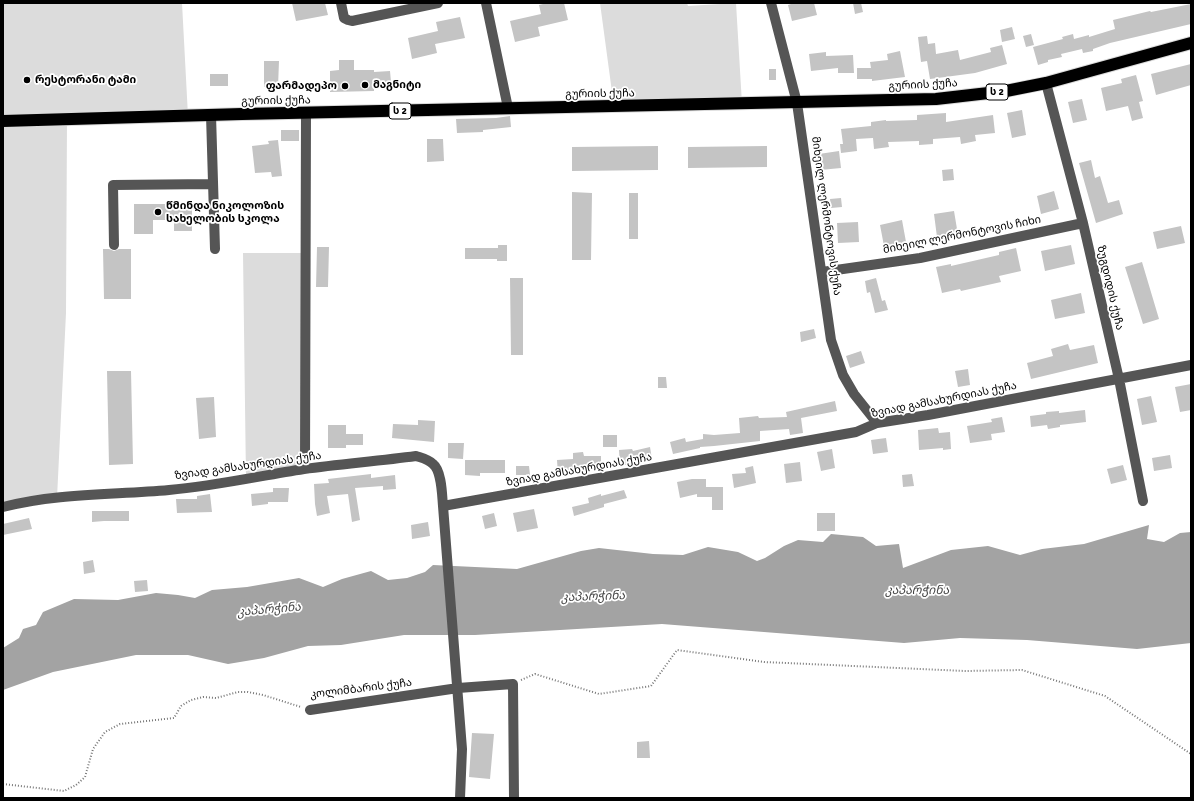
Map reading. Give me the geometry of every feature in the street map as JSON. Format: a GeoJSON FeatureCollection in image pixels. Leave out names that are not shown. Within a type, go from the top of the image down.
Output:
{"type":"FeatureCollection","features":[{"type":"Feature","properties":{"kind":"highway","name":"გურიის ქუჩა"},"geometry":{"type":"LineString","coordinates":[[3,121],[936,99],[1006,91],[1046,82],[1191,43]]}},
{"type":"Feature","properties":{"kind":"street"},"geometry":{"type":"LineString","coordinates":[[342,3],[344,18],[348,20],[366,19],[398,7],[438,3]]}},
{"type":"Feature","properties":{"kind":"street"},"geometry":{"type":"LineString","coordinates":[[486,3],[508,108]]}},
{"type":"Feature","properties":{"kind":"street","name":"მიხეილ ლერმონტოვის ქუჩა"},"geometry":{"type":"LineString","coordinates":[[771,3],[797,103],[831,340],[844,375],[854,394],[877,423]]}},
{"type":"Feature","properties":{"kind":"street","name":"ზუგდიდის ქუჩა"},"geometry":{"type":"LineString","coordinates":[[1046,82],[1083,223],[1119,379],[1143,501]]}},
{"type":"Feature","properties":{"kind":"street"},"geometry":{"type":"LineString","coordinates":[[305,469],[306,113]]}},
{"type":"Feature","properties":{"kind":"street"},"geometry":{"type":"LineString","coordinates":[[211,115],[215,249]]}},
{"type":"Feature","properties":{"kind":"street"},"geometry":{"type":"LineString","coordinates":[[114,245],[113,185],[213,184]]}},
{"type":"Feature","properties":{"kind":"street","name":"მიხეილ ლერმონტოვის ჩიხი"},"geometry":{"type":"LineString","coordinates":[[822,272],[920,258],[1083,223]]}},
{"type":"Feature","properties":{"kind":"street","name":"ზვიად გამსახურდიას ქუჩა"},"geometry":{"type":"LineString","coordinates":[[3,507],[20,503],[88,494],[169,490],[246,480],[305,469],[416,456],[435,464],[440,476],[443,506],[856,432],[877,423],[928,415],[1191,365]]}},
{"type":"Feature","properties":{"kind":"street"},"geometry":{"type":"LineString","coordinates":[[443,506],[462,749],[460,798]]}},
{"type":"Feature","properties":{"kind":"street"},"geometry":{"type":"LineString","coordinates":[[513,684],[514,798]]}},
{"type":"Feature","properties":{"kind":"street","name":"კოლიმბარის ქუჩა"},"geometry":{"type":"LineString","coordinates":[[310,710],[458,688],[513,684]]}},
{"type":"Feature","properties":{"kind":"path"},"geometry":{"type":"LineString","coordinates":[[513,684],[535,674],[599,694],[651,686],[677,650],[764,662],[965,671],[1022,670],[1105,696],[1191,754]]}},
{"type":"Feature","properties":{"kind":"path","name":"კოლიმბარის ქუჩა"},"geometry":{"type":"LineString","coordinates":[[3,784],[64,791],[76,785],[85,777],[93,749],[105,732],[120,724],[174,718],[181,706],[191,700],[203,697],[216,698],[238,692],[248,692],[310,710]]}},
{"type":"Feature","properties":{"kind":"shaded area"},"geometry":{"type":"Polygon","coordinates":[[[3,3],[182,3],[188,116],[67,120],[66,313],[57,498],[3,507],[3,3]]]}},
{"type":"Feature","properties":{"kind":"shaded area"},"geometry":{"type":"Polygon","coordinates":[[[600,3],[687,3],[688,6],[736,3],[742,104],[614,107],[600,3]]]}},
{"type":"Feature","properties":{"kind":"shaded area"},"geometry":{"type":"Polygon","coordinates":[[[243,253],[305,253],[305,469],[246,480],[243,253]]]}},
{"type":"Feature","properties":{"kind":"water","name":"კაპარჭინა"},"geometry":{"type":"Polygon","coordinates":[[[1149,525],[1147,539],[1164,542],[1180,533],[1191,532],[1191,643],[1137,649],[1027,640],[960,638],[904,643],[662,624],[475,635],[404,635],[341,645],[308,646],[264,658],[228,664],[188,655],[136,655],[53,672],[3,690],[3,648],[19,638],[23,629],[36,625],[43,612],[74,599],[118,600],[156,593],[195,598],[212,590],[247,587],[299,578],[323,587],[342,579],[371,571],[388,580],[407,578],[425,572],[433,565],[517,569],[581,551],[599,548],[653,554],[683,555],[708,547],[738,552],[757,561],[798,540],[823,542],[831,534],[863,537],[876,546],[899,544],[903,568],[951,550],[988,546],[1020,555],[1042,549],[1084,544],[1149,525]]]}},
{"type":"Feature","properties":{"kind":"building"},"geometry":{"type":"Polygon","coordinates":[[[292,3],[325,3],[328,15],[296,21],[292,3]]]}},
{"type":"Feature","properties":{"kind":"building"},"geometry":{"type":"Polygon","coordinates":[[[547,3],[564,3],[568,20],[538,27],[540,36],[515,42],[510,21],[541,14],[539,5],[547,3]]]}},
{"type":"Feature","properties":{"kind":"building"},"geometry":{"type":"Polygon","coordinates":[[[794,3],[814,3],[817,15],[792,21],[788,5],[794,3]]]}},
{"type":"Feature","properties":{"kind":"building"},"geometry":{"type":"Polygon","coordinates":[[[853,3],[861,3],[863,12],[855,14],[853,3]]]}},
{"type":"Feature","properties":{"kind":"building"},"geometry":{"type":"Polygon","coordinates":[[[1191,4],[1191,24],[1110,43],[1093,49],[1093,51],[1083,53],[1082,49],[1061,54],[1062,57],[1048,60],[1048,62],[1038,65],[1033,47],[1063,39],[1062,37],[1073,34],[1074,39],[1089,35],[1089,37],[1115,29],[1113,20],[1150,11],[1191,4]]]}},
{"type":"Feature","properties":{"kind":"building"},"geometry":{"type":"Polygon","coordinates":[[[460,17],[465,38],[435,44],[437,53],[412,59],[408,38],[438,31],[436,22],[460,17]]]}},
{"type":"Feature","properties":{"kind":"building"},"geometry":{"type":"Polygon","coordinates":[[[1012,27],[1015,39],[1002,42],[1000,30],[1012,27]]]}},
{"type":"Feature","properties":{"kind":"building"},"geometry":{"type":"Polygon","coordinates":[[[1031,34],[1034,45],[1026,47],[1023,36],[1031,34]]]}},
{"type":"Feature","properties":{"kind":"building"},"geometry":{"type":"Polygon","coordinates":[[[927,36],[928,44],[935,43],[936,54],[958,50],[960,60],[991,52],[990,48],[1002,45],[1007,64],[975,73],[930,79],[927,61],[921,62],[918,37],[927,36]]]}},
{"type":"Feature","properties":{"kind":"building"},"geometry":{"type":"Polygon","coordinates":[[[900,51],[905,77],[872,81],[872,79],[857,79],[857,68],[871,68],[870,62],[888,60],[887,54],[900,51]]]}},
{"type":"Feature","properties":{"kind":"building"},"geometry":{"type":"Polygon","coordinates":[[[826,52],[826,56],[853,55],[854,73],[838,73],[838,68],[811,71],[809,54],[826,52]]]}},
{"type":"Feature","properties":{"kind":"building"},"geometry":{"type":"Polygon","coordinates":[[[339,60],[354,60],[354,70],[374,70],[374,72],[390,71],[391,82],[374,83],[374,91],[330,92],[330,71],[339,70],[339,60]]]}},
{"type":"Feature","properties":{"kind":"building"},"geometry":{"type":"Polygon","coordinates":[[[264,61],[279,61],[278,87],[264,87],[264,61]]]}},
{"type":"Feature","properties":{"kind":"building"},"geometry":{"type":"Polygon","coordinates":[[[1191,64],[1191,85],[1156,95],[1151,74],[1191,64]]]}},
{"type":"Feature","properties":{"kind":"building"},"geometry":{"type":"Polygon","coordinates":[[[769,69],[776,69],[776,80],[769,80],[769,69]]]}},
{"type":"Feature","properties":{"kind":"building"},"geometry":{"type":"Polygon","coordinates":[[[210,74],[228,74],[228,86],[210,86],[210,74]]]}},
{"type":"Feature","properties":{"kind":"building"},"geometry":{"type":"Polygon","coordinates":[[[1136,75],[1143,101],[1139,102],[1143,118],[1132,121],[1128,106],[1106,111],[1101,88],[1122,83],[1121,79],[1136,75]]]}},
{"type":"Feature","properties":{"kind":"building"},"geometry":{"type":"Polygon","coordinates":[[[1082,99],[1087,120],[1073,123],[1068,102],[1082,99]]]}},
{"type":"Feature","properties":{"kind":"building"},"geometry":{"type":"Polygon","coordinates":[[[1022,110],[1026,135],[1012,138],[1007,113],[1022,110]]]}},
{"type":"Feature","properties":{"kind":"building"},"geometry":{"type":"Polygon","coordinates":[[[946,113],[946,122],[993,115],[995,133],[975,135],[976,141],[961,144],[960,137],[933,139],[933,144],[919,145],[919,141],[888,142],[889,147],[874,149],[873,138],[856,139],[857,151],[841,153],[840,144],[843,144],[841,129],[871,126],[871,122],[886,120],[917,120],[917,115],[946,113]]]}},
{"type":"Feature","properties":{"kind":"building"},"geometry":{"type":"Polygon","coordinates":[[[510,116],[511,127],[483,130],[483,132],[457,133],[456,119],[496,118],[510,116]]]}},
{"type":"Feature","properties":{"kind":"building"},"geometry":{"type":"Polygon","coordinates":[[[281,130],[299,130],[299,141],[281,141],[281,130]]]}},
{"type":"Feature","properties":{"kind":"building"},"geometry":{"type":"Polygon","coordinates":[[[427,139],[443,139],[444,161],[427,162],[427,139]]]}},
{"type":"Feature","properties":{"kind":"building"},"geometry":{"type":"Polygon","coordinates":[[[278,140],[282,176],[272,177],[271,172],[255,173],[252,146],[269,144],[268,141],[278,140]]]}},
{"type":"Feature","properties":{"kind":"building"},"geometry":{"type":"Polygon","coordinates":[[[658,146],[658,170],[572,171],[572,147],[658,146]]]}},
{"type":"Feature","properties":{"kind":"building"},"geometry":{"type":"Polygon","coordinates":[[[767,146],[767,167],[688,168],[688,147],[767,146]]]}},
{"type":"Feature","properties":{"kind":"building"},"geometry":{"type":"Polygon","coordinates":[[[839,151],[841,168],[820,170],[819,154],[839,151]]]}},
{"type":"Feature","properties":{"kind":"building"},"geometry":{"type":"Polygon","coordinates":[[[1091,160],[1095,178],[1100,176],[1108,203],[1119,200],[1123,214],[1096,223],[1079,163],[1091,160]]]}},
{"type":"Feature","properties":{"kind":"building"},"geometry":{"type":"Polygon","coordinates":[[[953,169],[954,180],[943,181],[942,170],[953,169]]]}},
{"type":"Feature","properties":{"kind":"building"},"geometry":{"type":"Polygon","coordinates":[[[1054,191],[1059,209],[1041,214],[1037,196],[1054,191]]]}},
{"type":"Feature","properties":{"kind":"building"},"geometry":{"type":"Polygon","coordinates":[[[572,192],[592,193],[591,260],[572,260],[572,192]]]}},
{"type":"Feature","properties":{"kind":"building"},"geometry":{"type":"Polygon","coordinates":[[[629,193],[638,193],[638,239],[629,239],[629,193]]]}},
{"type":"Feature","properties":{"kind":"building"},"geometry":{"type":"Polygon","coordinates":[[[841,198],[842,207],[831,208],[830,199],[841,198]]]}},
{"type":"Feature","properties":{"kind":"building"},"geometry":{"type":"Polygon","coordinates":[[[134,204],[192,204],[192,231],[174,231],[174,220],[153,220],[153,234],[134,234],[134,204]]]}},
{"type":"Feature","properties":{"kind":"building"},"geometry":{"type":"Polygon","coordinates":[[[954,211],[958,235],[937,237],[934,214],[954,211]]]}},
{"type":"Feature","properties":{"kind":"building"},"geometry":{"type":"Polygon","coordinates":[[[902,220],[906,242],[884,246],[880,225],[902,220]]]}},
{"type":"Feature","properties":{"kind":"building"},"geometry":{"type":"Polygon","coordinates":[[[858,222],[859,242],[838,243],[837,223],[858,222]]]}},
{"type":"Feature","properties":{"kind":"building"},"geometry":{"type":"Polygon","coordinates":[[[1181,226],[1185,243],[1157,249],[1153,232],[1181,226]]]}},
{"type":"Feature","properties":{"kind":"building"},"geometry":{"type":"Polygon","coordinates":[[[498,245],[507,245],[507,261],[497,261],[497,259],[465,259],[465,248],[498,248],[498,245]]]}},
{"type":"Feature","properties":{"kind":"building"},"geometry":{"type":"Polygon","coordinates":[[[1071,245],[1075,264],[1045,271],[1041,251],[1071,245]]]}},
{"type":"Feature","properties":{"kind":"building"},"geometry":{"type":"Polygon","coordinates":[[[317,247],[329,247],[328,287],[316,287],[317,247]]]}},
{"type":"Feature","properties":{"kind":"building"},"geometry":{"type":"Polygon","coordinates":[[[1016,248],[1021,271],[999,276],[1001,282],[961,291],[960,289],[942,293],[936,267],[951,264],[951,266],[999,255],[999,252],[1016,248]]]}},
{"type":"Feature","properties":{"kind":"building"},"geometry":{"type":"Polygon","coordinates":[[[103,249],[114,251],[119,249],[131,249],[131,299],[104,299],[103,249]]]}},
{"type":"Feature","properties":{"kind":"building"},"geometry":{"type":"Polygon","coordinates":[[[1142,262],[1159,319],[1143,324],[1125,267],[1142,262]]]}},
{"type":"Feature","properties":{"kind":"building"},"geometry":{"type":"Polygon","coordinates":[[[510,278],[523,278],[523,355],[511,355],[510,278]]]}},
{"type":"Feature","properties":{"kind":"building"},"geometry":{"type":"Polygon","coordinates":[[[876,278],[882,301],[885,300],[888,310],[875,313],[870,292],[867,293],[865,281],[876,278]]]}},
{"type":"Feature","properties":{"kind":"building"},"geometry":{"type":"Polygon","coordinates":[[[1081,293],[1085,313],[1055,319],[1051,300],[1081,293]]]}},
{"type":"Feature","properties":{"kind":"building"},"geometry":{"type":"Polygon","coordinates":[[[814,329],[816,338],[801,342],[800,332],[814,329]]]}},
{"type":"Feature","properties":{"kind":"building"},"geometry":{"type":"Polygon","coordinates":[[[1068,344],[1070,350],[1094,345],[1098,363],[1031,379],[1027,363],[1053,356],[1051,349],[1068,344]]]}},
{"type":"Feature","properties":{"kind":"building"},"geometry":{"type":"Polygon","coordinates":[[[861,351],[865,363],[850,368],[846,356],[861,351]]]}},
{"type":"Feature","properties":{"kind":"building"},"geometry":{"type":"Polygon","coordinates":[[[968,369],[970,385],[958,387],[955,371],[968,369]]]}},
{"type":"Feature","properties":{"kind":"building"},"geometry":{"type":"Polygon","coordinates":[[[107,371],[131,371],[133,464],[109,465],[107,371]]]}},
{"type":"Feature","properties":{"kind":"building"},"geometry":{"type":"Polygon","coordinates":[[[658,377],[666,377],[667,388],[658,388],[658,377]]]}},
{"type":"Feature","properties":{"kind":"building"},"geometry":{"type":"Polygon","coordinates":[[[1191,384],[1191,410],[1180,412],[1175,387],[1191,384]]]}},
{"type":"Feature","properties":{"kind":"building"},"geometry":{"type":"Polygon","coordinates":[[[1151,396],[1157,422],[1142,425],[1137,399],[1151,396]]]}},
{"type":"Feature","properties":{"kind":"building"},"geometry":{"type":"Polygon","coordinates":[[[214,397],[216,437],[199,439],[196,398],[214,397]]]}},
{"type":"Feature","properties":{"kind":"building"},"geometry":{"type":"Polygon","coordinates":[[[835,401],[837,411],[801,418],[803,433],[790,435],[789,429],[760,431],[760,441],[700,447],[673,454],[670,442],[685,438],[686,442],[703,439],[703,434],[714,435],[740,433],[739,418],[758,416],[759,418],[787,417],[786,412],[835,401]]]}},
{"type":"Feature","properties":{"kind":"building"},"geometry":{"type":"Polygon","coordinates":[[[1085,410],[1086,422],[1060,425],[1060,427],[1048,429],[1047,425],[1031,427],[1030,416],[1046,414],[1046,412],[1059,411],[1059,413],[1085,410]]]}},
{"type":"Feature","properties":{"kind":"building"},"geometry":{"type":"Polygon","coordinates":[[[1002,417],[1005,432],[991,434],[992,440],[970,443],[967,426],[992,422],[991,419],[1002,417]]]}},
{"type":"Feature","properties":{"kind":"building"},"geometry":{"type":"Polygon","coordinates":[[[418,420],[435,421],[434,442],[392,438],[393,424],[418,425],[418,420]]]}},
{"type":"Feature","properties":{"kind":"building"},"geometry":{"type":"Polygon","coordinates":[[[328,425],[346,425],[346,434],[363,434],[363,445],[346,445],[346,448],[328,448],[328,425]]]}},
{"type":"Feature","properties":{"kind":"building"},"geometry":{"type":"Polygon","coordinates":[[[938,428],[939,433],[950,432],[951,449],[943,450],[943,448],[919,450],[918,430],[938,428]]]}},
{"type":"Feature","properties":{"kind":"building"},"geometry":{"type":"Polygon","coordinates":[[[603,435],[617,435],[617,447],[603,447],[603,435]]]}},
{"type":"Feature","properties":{"kind":"building"},"geometry":{"type":"Polygon","coordinates":[[[886,438],[888,452],[873,454],[871,440],[886,438]]]}},
{"type":"Feature","properties":{"kind":"building"},"geometry":{"type":"Polygon","coordinates":[[[448,443],[464,443],[463,459],[448,458],[448,443]]]}},
{"type":"Feature","properties":{"kind":"building"},"geometry":{"type":"Polygon","coordinates":[[[650,447],[652,459],[633,463],[633,465],[620,465],[619,450],[632,449],[633,451],[650,447]]]}},
{"type":"Feature","properties":{"kind":"building"},"geometry":{"type":"Polygon","coordinates":[[[832,449],[835,468],[821,471],[817,452],[832,449]]]}},
{"type":"Feature","properties":{"kind":"building"},"geometry":{"type":"Polygon","coordinates":[[[583,452],[584,456],[601,456],[601,467],[584,467],[585,470],[567,471],[567,474],[558,475],[557,460],[573,459],[573,453],[583,452]]]}},
{"type":"Feature","properties":{"kind":"building"},"geometry":{"type":"Polygon","coordinates":[[[1170,455],[1172,468],[1154,471],[1152,458],[1170,455]]]}},
{"type":"Feature","properties":{"kind":"building"},"geometry":{"type":"Polygon","coordinates":[[[465,460],[505,460],[505,473],[480,473],[480,476],[465,475],[465,460]]]}},
{"type":"Feature","properties":{"kind":"building"},"geometry":{"type":"Polygon","coordinates":[[[800,462],[802,481],[786,483],[784,464],[800,462]]]}},
{"type":"Feature","properties":{"kind":"building"},"geometry":{"type":"Polygon","coordinates":[[[1123,465],[1127,480],[1111,484],[1107,469],[1123,465]]]}},
{"type":"Feature","properties":{"kind":"building"},"geometry":{"type":"Polygon","coordinates":[[[516,466],[529,466],[530,475],[516,475],[516,466]]]}},
{"type":"Feature","properties":{"kind":"building"},"geometry":{"type":"Polygon","coordinates":[[[753,466],[756,483],[734,488],[732,474],[746,473],[745,468],[753,466]]]}},
{"type":"Feature","properties":{"kind":"building"},"geometry":{"type":"Polygon","coordinates":[[[371,474],[371,478],[395,475],[396,489],[383,490],[383,486],[355,488],[360,520],[352,522],[348,494],[327,496],[330,513],[317,516],[314,484],[329,483],[328,479],[371,474]]]}},
{"type":"Feature","properties":{"kind":"building"},"geometry":{"type":"Polygon","coordinates":[[[912,474],[914,486],[903,487],[902,475],[912,474]]]}},
{"type":"Feature","properties":{"kind":"building"},"geometry":{"type":"Polygon","coordinates":[[[692,479],[706,479],[706,487],[723,487],[723,510],[712,510],[712,497],[697,497],[697,494],[680,498],[677,482],[692,479]]]}},
{"type":"Feature","properties":{"kind":"building"},"geometry":{"type":"Polygon","coordinates":[[[273,488],[289,488],[288,502],[268,502],[268,504],[252,506],[251,494],[273,492],[273,488]]]}},
{"type":"Feature","properties":{"kind":"building"},"geometry":{"type":"Polygon","coordinates":[[[624,490],[627,498],[604,504],[604,507],[574,516],[572,507],[589,503],[588,498],[624,490]]]}},
{"type":"Feature","properties":{"kind":"building"},"geometry":{"type":"Polygon","coordinates":[[[210,494],[212,512],[177,513],[176,499],[197,499],[197,496],[210,494]]]}},
{"type":"Feature","properties":{"kind":"building"},"geometry":{"type":"Polygon","coordinates":[[[534,509],[538,528],[517,532],[513,513],[534,509]]]}},
{"type":"Feature","properties":{"kind":"building"},"geometry":{"type":"Polygon","coordinates":[[[92,511],[129,511],[129,521],[92,522],[92,511]]]}},
{"type":"Feature","properties":{"kind":"building"},"geometry":{"type":"Polygon","coordinates":[[[494,513],[497,526],[485,529],[482,516],[494,513]]]}},
{"type":"Feature","properties":{"kind":"building"},"geometry":{"type":"Polygon","coordinates":[[[817,513],[835,513],[835,531],[817,531],[817,513]]]}},
{"type":"Feature","properties":{"kind":"building"},"geometry":{"type":"Polygon","coordinates":[[[29,518],[32,529],[3,535],[3,524],[29,518]]]}},
{"type":"Feature","properties":{"kind":"building"},"geometry":{"type":"Polygon","coordinates":[[[428,522],[430,536],[412,539],[411,525],[428,522]]]}},
{"type":"Feature","properties":{"kind":"building"},"geometry":{"type":"Polygon","coordinates":[[[93,560],[95,572],[84,574],[83,562],[93,560]]]}},
{"type":"Feature","properties":{"kind":"building"},"geometry":{"type":"Polygon","coordinates":[[[147,580],[148,591],[135,592],[134,581],[147,580]]]}},
{"type":"Feature","properties":{"kind":"building"},"geometry":{"type":"Polygon","coordinates":[[[472,733],[494,734],[490,779],[469,777],[472,733]]]}},
{"type":"Feature","properties":{"kind":"building"},"geometry":{"type":"Polygon","coordinates":[[[649,741],[650,758],[637,758],[637,742],[649,741]]]}},
{"type":"Feature","properties":{"kind":"place","name":"რესტორანი ტამი"},"geometry":{"type":"Point","coordinates":[27,80]}},
{"type":"Feature","properties":{"kind":"place","name":"მაგნიტი"},"geometry":{"type":"Point","coordinates":[365,85]}},
{"type":"Feature","properties":{"kind":"place","name":"ფარმადეპო"},"geometry":{"type":"Point","coordinates":[345,86]}},
{"type":"Feature","properties":{"kind":"place","name":"წმინდა ნიკოლოზის სახელობის სკოლა"},"geometry":{"type":"Point","coordinates":[158,212]}}]}
